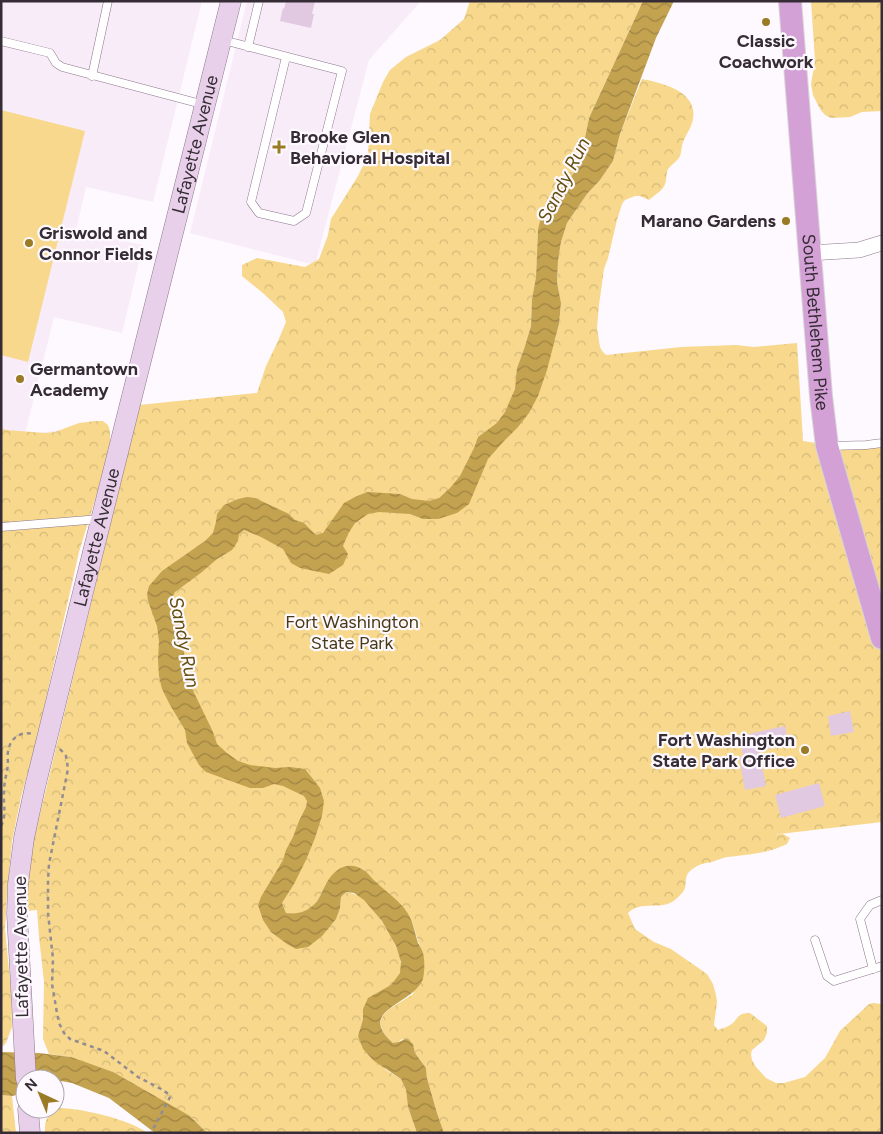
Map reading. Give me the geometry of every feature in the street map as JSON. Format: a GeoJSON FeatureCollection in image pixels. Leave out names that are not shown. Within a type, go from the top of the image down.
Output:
{"type":"FeatureCollection","features":[{"type":"Feature","properties":{"kind":"main road","name":"Lafayette Avenue"},"geometry":{"type":"LineString","coordinates":[[25,1069],[18,922],[20,861],[34,795],[231,1]]}},
{"type":"Feature","properties":{"kind":"main road","name":"South Bethlehem Pike"},"geometry":{"type":"LineString","coordinates":[[790,1],[821,396],[827,446],[882,638]]}},
{"type":"Feature","properties":{"kind":"main road"},"geometry":{"type":"LineString","coordinates":[[29,1119],[30,1133]]}},
{"type":"Feature","properties":{"kind":"street"},"geometry":{"type":"LineString","coordinates":[[810,253],[859,250],[882,243]]}},
{"type":"Feature","properties":{"kind":"lane"},"geometry":{"type":"LineString","coordinates":[[92,76],[108,1]]}},
{"type":"Feature","properties":{"kind":"lane"},"geometry":{"type":"LineString","coordinates":[[248,46],[260,1]]}},
{"type":"Feature","properties":{"kind":"lane"},"geometry":{"type":"LineString","coordinates":[[221,40],[342,70],[306,213],[294,221],[259,213],[251,202],[286,57]]}},
{"type":"Feature","properties":{"kind":"lane"},"geometry":{"type":"LineString","coordinates":[[1,41],[50,53],[56,63],[62,67],[204,105]]}},
{"type":"Feature","properties":{"kind":"lane"},"geometry":{"type":"LineString","coordinates":[[827,446],[882,443]]}},
{"type":"Feature","properties":{"kind":"lane"},"geometry":{"type":"LineString","coordinates":[[1,527],[102,519]]}},
{"type":"Feature","properties":{"kind":"lane"},"geometry":{"type":"LineString","coordinates":[[873,968],[860,919],[870,906],[882,900]]}},
{"type":"Feature","properties":{"kind":"lane"},"geometry":{"type":"LineString","coordinates":[[815,940],[828,976],[834,981],[882,966]]}},
{"type":"Feature","properties":{"kind":"path"},"geometry":{"type":"LineString","coordinates":[[1,826],[4,822],[4,790],[10,744],[21,733],[38,736]]}},
{"type":"Feature","properties":{"kind":"path"},"geometry":{"type":"LineString","coordinates":[[56,746],[66,756],[68,769],[48,881],[48,913],[53,959],[52,984],[59,1023],[64,1033],[70,1039],[97,1048],[138,1077],[161,1088],[170,1095],[151,1133]]}},
{"type":"Feature","properties":{"kind":"shaded area","name":"Germantown Academy"},"geometry":{"type":"Polygon","coordinates":[[[1,1],[202,1],[153,202],[86,187],[76,230],[143,245],[122,333],[54,317],[25,434],[100,426],[1,809],[1,1]]]}},
{"type":"Feature","properties":{"kind":"shaded area","name":"Brooke Glen Behavioral Hospital"},"geometry":{"type":"Polygon","coordinates":[[[247,1],[421,1],[369,60],[315,265],[190,233],[247,1]]]}},
{"type":"Feature","properties":{"kind":"green space","name":"Fort Washington State Park"},"geometry":{"type":"Polygon","coordinates":[[[470,1],[643,1],[589,118],[581,157],[573,174],[538,229],[531,326],[517,368],[555,340],[561,303],[557,282],[558,261],[567,223],[613,161],[620,134],[642,79],[668,86],[684,95],[693,109],[693,119],[683,142],[680,156],[668,169],[666,182],[662,189],[649,200],[635,196],[625,200],[622,204],[604,269],[599,305],[597,328],[602,351],[606,355],[681,347],[736,345],[754,347],[797,343],[803,441],[842,447],[882,446],[882,822],[771,835],[783,834],[790,838],[787,844],[772,850],[727,857],[698,866],[689,872],[686,877],[684,890],[674,901],[667,904],[639,907],[628,913],[635,929],[654,942],[671,949],[707,974],[713,984],[716,995],[714,1025],[718,1030],[733,1023],[739,1015],[745,1013],[750,1013],[767,1026],[764,1040],[752,1050],[751,1054],[756,1067],[766,1078],[776,1083],[784,1083],[805,1077],[825,1058],[840,1031],[869,1004],[882,1004],[882,1133],[444,1133],[427,1078],[426,1068],[415,1053],[413,1044],[402,1039],[397,1043],[393,1043],[381,1026],[384,1014],[413,994],[423,954],[413,924],[372,879],[326,883],[320,897],[312,907],[301,912],[286,913],[282,903],[292,886],[263,920],[340,908],[341,897],[346,892],[364,899],[376,913],[396,946],[400,957],[400,974],[393,984],[363,1009],[363,1019],[358,1036],[386,1070],[401,1079],[406,1090],[408,1107],[417,1133],[207,1133],[190,1116],[71,1057],[49,1054],[43,1039],[44,982],[37,910],[28,911],[25,876],[139,405],[257,393],[266,366],[286,322],[283,312],[242,276],[242,265],[257,258],[305,267],[319,259],[328,235],[331,219],[358,176],[368,155],[370,114],[390,70],[406,57],[440,40],[464,19],[470,1]]]}},
{"type":"Feature","properties":{"kind":"green space"},"geometry":{"type":"Polygon","coordinates":[[[811,1],[882,1],[882,111],[862,112],[850,117],[831,118],[820,109],[813,95],[811,84],[815,61],[811,1]]]}},
{"type":"Feature","properties":{"kind":"green space","name":"Griswold and Connor Fields"},"geometry":{"type":"Polygon","coordinates":[[[1,110],[85,131],[28,362],[1,355],[1,110]]]}},
{"type":"Feature","properties":{"kind":"green space"},"geometry":{"type":"Polygon","coordinates":[[[103,421],[108,425],[110,444],[79,552],[12,841],[5,929],[11,991],[12,1027],[6,1043],[1,1048],[1,428],[45,433],[55,432],[79,423],[103,421]]]}},
{"type":"Feature","properties":{"kind":"green space"},"geometry":{"type":"Polygon","coordinates":[[[1,1095],[12,1096],[16,1133],[1,1133],[1,1095]]]}},
{"type":"Feature","properties":{"kind":"green space"},"geometry":{"type":"Polygon","coordinates":[[[65,1108],[81,1110],[129,1123],[148,1133],[45,1133],[45,1124],[48,1119],[65,1119],[65,1108]]]}},
{"type":"Feature","properties":{"kind":"water"},"geometry":{"type":"Polygon","coordinates":[[[643,1],[674,1],[656,38],[620,134],[613,161],[567,223],[558,261],[557,282],[561,303],[559,324],[538,396],[529,413],[518,427],[488,459],[469,504],[457,513],[438,519],[423,519],[410,514],[379,512],[368,514],[355,523],[348,534],[343,546],[348,554],[343,565],[329,574],[300,568],[291,563],[283,549],[244,530],[239,534],[238,541],[232,550],[217,559],[175,592],[172,598],[181,626],[187,678],[217,744],[238,761],[250,765],[305,769],[320,788],[324,801],[322,816],[306,860],[282,903],[286,913],[299,913],[314,905],[335,872],[344,867],[354,866],[366,872],[401,904],[409,916],[423,953],[423,977],[421,983],[414,991],[382,1016],[380,1023],[383,1032],[393,1043],[407,1039],[413,1044],[415,1053],[426,1068],[427,1078],[444,1133],[417,1133],[408,1107],[406,1090],[401,1079],[374,1061],[363,1049],[358,1036],[363,1019],[363,1009],[368,998],[391,985],[400,973],[401,962],[396,946],[382,921],[364,900],[354,893],[346,892],[341,897],[336,919],[322,936],[308,947],[296,949],[271,932],[263,920],[258,905],[283,860],[307,801],[304,796],[283,786],[274,784],[263,788],[250,788],[206,772],[199,765],[187,743],[185,730],[162,689],[159,676],[157,626],[147,594],[149,586],[162,571],[205,541],[213,533],[217,514],[224,505],[238,499],[255,498],[304,523],[316,535],[323,533],[344,503],[367,492],[400,494],[412,499],[429,501],[439,498],[450,488],[460,476],[478,437],[497,423],[505,412],[515,389],[517,368],[531,326],[538,229],[542,214],[573,174],[581,157],[589,118],[643,1]]]}},
{"type":"Feature","properties":{"kind":"water"},"geometry":{"type":"Polygon","coordinates":[[[1,1052],[39,1053],[71,1057],[113,1072],[190,1116],[207,1133],[155,1133],[109,1098],[65,1082],[65,1069],[15,1069],[15,1095],[1,1095],[1,1052]]]}},
{"type":"Feature","properties":{"kind":"building"},"geometry":{"type":"Polygon","coordinates":[[[286,1],[315,1],[311,28],[280,21],[286,1]]]}},
{"type":"Feature","properties":{"kind":"building"},"geometry":{"type":"Polygon","coordinates":[[[850,711],[854,732],[831,736],[828,716],[850,711]]]}},
{"type":"Feature","properties":{"kind":"building"},"geometry":{"type":"Polygon","coordinates":[[[785,726],[789,745],[759,751],[766,786],[745,790],[739,757],[743,756],[739,736],[785,726]]]}},
{"type":"Feature","properties":{"kind":"building"},"geometry":{"type":"Polygon","coordinates":[[[819,783],[825,806],[781,818],[775,795],[819,783]]]}},
{"type":"Feature","properties":{"kind":"place","name":"Classic Coachwork"},"geometry":{"type":"Point","coordinates":[766,22]}},
{"type":"Feature","properties":{"kind":"place","name":"Brooke Glen Behavioral Hospital"},"geometry":{"type":"Point","coordinates":[279,147]}},
{"type":"Feature","properties":{"kind":"place","name":"Marano Gardens"},"geometry":{"type":"Point","coordinates":[786,221]}},
{"type":"Feature","properties":{"kind":"place","name":"Griswold and Connor Fields"},"geometry":{"type":"Point","coordinates":[29,243]}},
{"type":"Feature","properties":{"kind":"place","name":"Germantown Academy"},"geometry":{"type":"Point","coordinates":[20,379]}},
{"type":"Feature","properties":{"kind":"place","name":"Fort Washington State Park Office"},"geometry":{"type":"Point","coordinates":[805,750]}},
{"type":"Feature","properties":{"kind":"water label","name":"Sandy Run"},"geometry":{"type":"Point","coordinates":[563,180]}},
{"type":"Feature","properties":{"kind":"water label","name":"Sandy Run"},"geometry":{"type":"Point","coordinates":[185,642]}}]}
